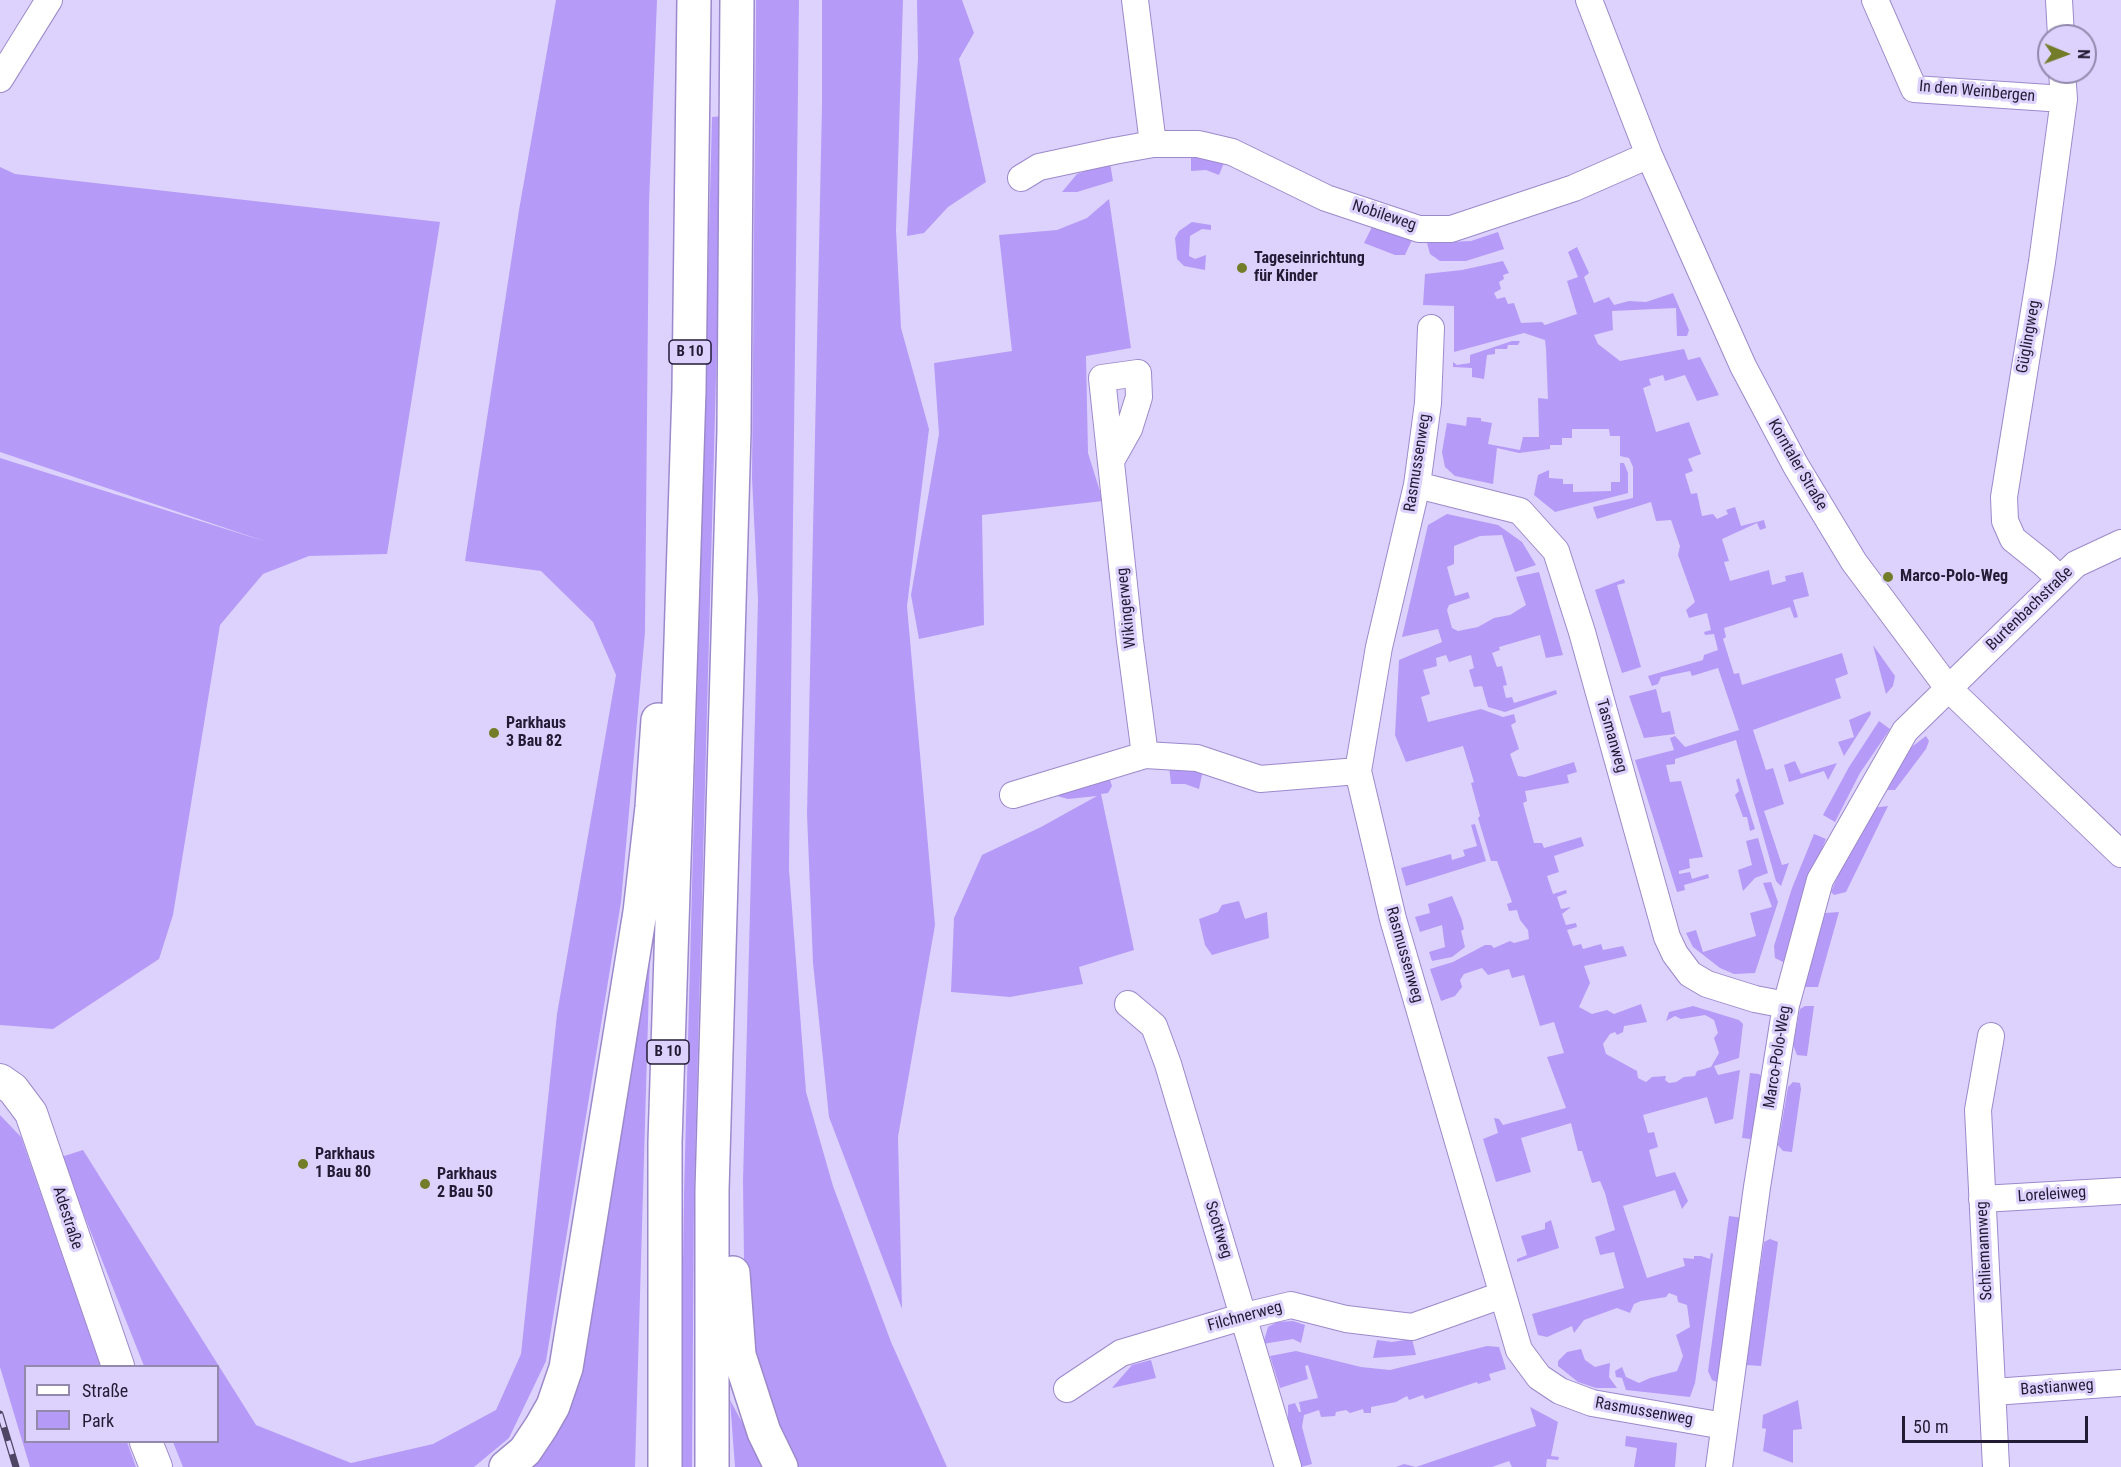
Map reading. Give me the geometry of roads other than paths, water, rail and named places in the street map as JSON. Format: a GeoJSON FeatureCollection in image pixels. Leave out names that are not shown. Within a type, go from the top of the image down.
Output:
{"type":"FeatureCollection","features":[{"type":"Feature","properties":{"kind":"highway","name":"B 10"},"geometry":{"type":"LineString","coordinates":[[665,1464],[665,1142],[690,390],[693,0]]}},
{"type":"Feature","properties":{"kind":"highway","name":"B 10"},"geometry":{"type":"LineString","coordinates":[[712,1467],[712,1190],[734,431],[737,0]]}},
{"type":"Feature","properties":{"kind":"highway"},"geometry":{"type":"LineString","coordinates":[[507,1467],[525,1451],[542,1427],[553,1406],[566,1368],[640,912],[652,807],[659,706],[682,644]]}},
{"type":"Feature","properties":{"kind":"highway","name":"B 10"},"geometry":{"type":"LineString","coordinates":[[712,1190],[733,1246],[733,1295],[739,1355],[764,1432],[781,1467]]}},
{"type":"Feature","properties":{"kind":"main road","name":"Adestraße"},"geometry":{"type":"LineString","coordinates":[[0,1080],[13,1089],[31,1113],[118,1365]]}},
{"type":"Feature","properties":{"kind":"main road"},"geometry":{"type":"LineString","coordinates":[[146,1443],[156,1467]]}},
{"type":"Feature","properties":{"kind":"street"},"geometry":{"type":"LineString","coordinates":[[0,79],[49,0]]}},
{"type":"Feature","properties":{"kind":"street"},"geometry":{"type":"LineString","coordinates":[[1135,0],[1153,144]]}},
{"type":"Feature","properties":{"kind":"street","name":"Korntaler Straße"},"geometry":{"type":"LineString","coordinates":[[1589,0],[1649,155],[1743,366],[1796,466],[1854,562],[1948,688],[2121,854]]}},
{"type":"Feature","properties":{"kind":"street","name":"In den Weinbergen"},"geometry":{"type":"LineString","coordinates":[[1875,0],[1914,89],[2064,99]]}},
{"type":"Feature","properties":{"kind":"street"},"geometry":{"type":"LineString","coordinates":[[2059,0],[2060,24]]}},
{"type":"Feature","properties":{"kind":"street","name":"Güglingweg"},"geometry":{"type":"LineString","coordinates":[[2060,579],[2013,539],[2005,521],[2004,497],[2042,262],[2064,99],[2063,84]]}},
{"type":"Feature","properties":{"kind":"street","name":"Nobileweg"},"geometry":{"type":"LineString","coordinates":[[1021,178],[1039,167],[1153,144],[1198,144],[1232,152],[1326,198],[1419,229],[1451,229],[1518,208],[1649,155]]}},
{"type":"Feature","properties":{"kind":"street","name":"Rasmussenweg"},"geometry":{"type":"LineString","coordinates":[[1431,328],[1428,403],[1417,485],[1379,646],[1358,771],[1393,919],[1519,1350],[1539,1377],[1560,1391],[1592,1403],[1724,1426]]}},
{"type":"Feature","properties":{"kind":"street","name":"Wikingerweg"},"geometry":{"type":"LineString","coordinates":[[1111,461],[1145,755]]}},
{"type":"Feature","properties":{"kind":"street","name":"Tasmanweg"},"geometry":{"type":"LineString","coordinates":[[1417,485],[1520,511],[1556,550],[1585,644],[1667,938],[1675,954],[1690,974],[1707,984],[1755,999],[1786,1005]]}},
{"type":"Feature","properties":{"kind":"street","name":"Burtenbachstraße"},"geometry":{"type":"LineString","coordinates":[[1948,688],[2076,564],[2121,543]]}},
{"type":"Feature","properties":{"kind":"street","name":"Marco-Polo-Weg"},"geometry":{"type":"LineString","coordinates":[[1719,1467],[1757,1187],[1786,1005],[1820,880],[1905,731],[1948,688]]}},
{"type":"Feature","properties":{"kind":"street"},"geometry":{"type":"LineString","coordinates":[[1013,795],[1145,755],[1197,758],[1260,779],[1358,771]]}},
{"type":"Feature","properties":{"kind":"street","name":"Scottweg"},"geometry":{"type":"LineString","coordinates":[[1128,1004],[1154,1026],[1158,1037],[1245,1316],[1288,1467]]}},
{"type":"Feature","properties":{"kind":"street","name":"Schliemannweg"},"geometry":{"type":"LineString","coordinates":[[1991,1036],[1978,1110],[1996,1467]]}},
{"type":"Feature","properties":{"kind":"street","name":"Loreleiweg"},"geometry":{"type":"LineString","coordinates":[[1982,1199],[2121,1191]]}},
{"type":"Feature","properties":{"kind":"street","name":"Filchnerweg"},"geometry":{"type":"LineString","coordinates":[[1067,1389],[1121,1353],[1245,1316],[1291,1305],[1346,1319],[1412,1327],[1502,1295]]}},
{"type":"Feature","properties":{"kind":"street","name":"Bastianweg"},"geometry":{"type":"LineString","coordinates":[[1993,1392],[2121,1383]]}},
{"type":"Feature","properties":{"kind":"railway"},"geometry":{"type":"LineString","coordinates":[[0,1414],[16,1467]]}},
{"type":"Feature","properties":{"kind":"place","name":"Tageseinrichtung für Kinder"},"geometry":{"type":"Point","coordinates":[1242,268]}},
{"type":"Feature","properties":{"kind":"place","name":"Marco-Polo-Weg"},"geometry":{"type":"Point","coordinates":[1888,577]}},
{"type":"Feature","properties":{"kind":"place","name":"Parkhaus 3 Bau 82"},"geometry":{"type":"Point","coordinates":[494,733]}},
{"type":"Feature","properties":{"kind":"place","name":"Parkhaus 1 Bau 80"},"geometry":{"type":"Point","coordinates":[303,1164]}},
{"type":"Feature","properties":{"kind":"place","name":"Parkhaus 2 Bau 50"},"geometry":{"type":"Point","coordinates":[425,1184]}}]}
